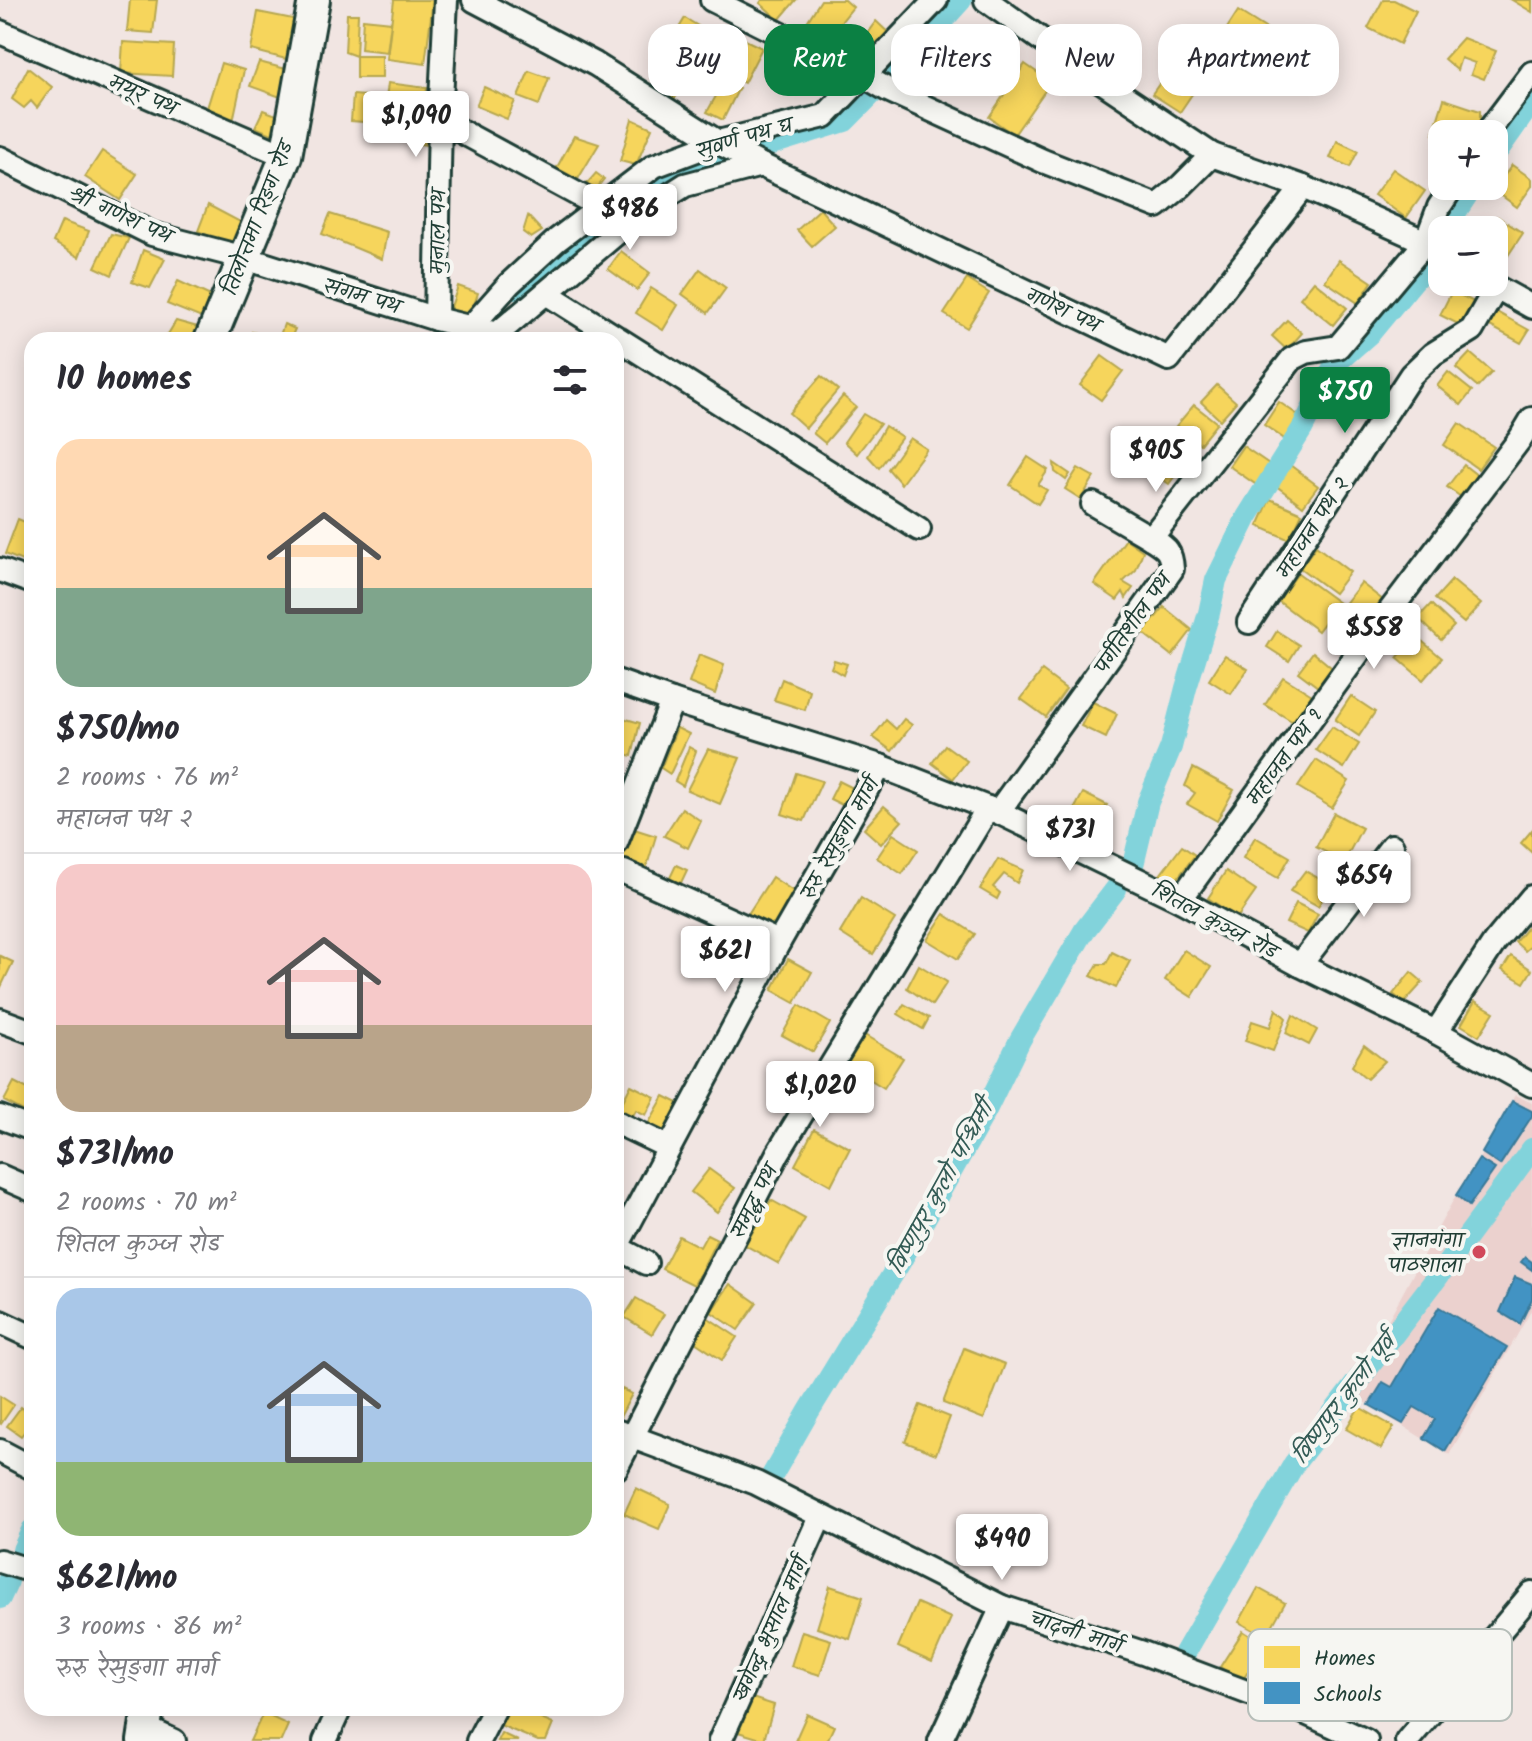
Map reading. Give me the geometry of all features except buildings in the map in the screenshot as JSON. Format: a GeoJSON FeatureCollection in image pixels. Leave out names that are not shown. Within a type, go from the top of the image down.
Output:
{"type":"FeatureCollection","features":[{"type":"Feature","properties":{"kind":"street","name":"तिलोत्तमा रिङ्ग रोड"},"geometry":{"type":"LineString","coordinates":[[213,332],[286,156],[314,0]]}},
{"type":"Feature","properties":{"kind":"street","name":"मुनाल पथ"},"geometry":{"type":"LineString","coordinates":[[436,319],[446,0]]}},
{"type":"Feature","properties":{"kind":"street"},"geometry":{"type":"LineString","coordinates":[[474,0],[595,64],[718,142],[761,165]]}},
{"type":"Feature","properties":{"kind":"street"},"geometry":{"type":"LineString","coordinates":[[712,0],[764,26]]}},
{"type":"Feature","properties":{"kind":"street","name":"सुवर्ण पथ घ"},"geometry":{"type":"LineString","coordinates":[[875,65],[936,0]]}},
{"type":"Feature","properties":{"kind":"street"},"geometry":{"type":"LineString","coordinates":[[986,0],[1212,155],[1303,187],[1428,245]]}},
{"type":"Feature","properties":{"kind":"street","name":"मयूर पथ"},"geometry":{"type":"LineString","coordinates":[[0,32],[286,156]]}},
{"type":"Feature","properties":{"kind":"street"},"geometry":{"type":"LineString","coordinates":[[1497,120],[1532,73]]}},
{"type":"Feature","properties":{"kind":"street"},"geometry":{"type":"LineString","coordinates":[[875,82],[1043,161],[1157,206],[1212,155]]}},
{"type":"Feature","properties":{"kind":"street","name":"सुवर्ण पथ घ"},"geometry":{"type":"LineString","coordinates":[[470,328],[509,284],[557,240],[654,166],[718,142],[825,116],[845,96]]}},
{"type":"Feature","properties":{"kind":"street"},"geometry":{"type":"LineString","coordinates":[[440,120],[601,207]]}},
{"type":"Feature","properties":{"kind":"street","name":"श्री गणेश पथ"},"geometry":{"type":"LineString","coordinates":[[0,158],[152,234],[245,258]]}},
{"type":"Feature","properties":{"kind":"street","name":"संगम पथ"},"geometry":{"type":"LineString","coordinates":[[499,332],[638,215],[685,185],[761,165]]}},
{"type":"Feature","properties":{"kind":"street","name":"गणेश पथ"},"geometry":{"type":"LineString","coordinates":[[761,165],[1169,359],[1303,187]]}},
{"type":"Feature","properties":{"kind":"street","name":"पर्गतिशील पथ"},"geometry":{"type":"LineString","coordinates":[[993,810],[1172,569],[1168,551],[1151,538],[1292,359],[1306,352],[1338,347],[1428,254]]}},
{"type":"Feature","properties":{"kind":"street","name":"संगम पथ"},"geometry":{"type":"LineString","coordinates":[[245,258],[436,319],[488,332]]}},
{"type":"Feature","properties":{"kind":"street"},"geometry":{"type":"LineString","coordinates":[[546,293],[608,332]]}},
{"type":"Feature","properties":{"kind":"street"},"geometry":{"type":"LineString","coordinates":[[1508,294],[1532,307]]}},
{"type":"Feature","properties":{"kind":"street","name":"महाजन पथ २"},"geometry":{"type":"LineString","coordinates":[[1249,622],[1411,375],[1433,354],[1472,330],[1486,296]]}},
{"type":"Feature","properties":{"kind":"street"},"geometry":{"type":"LineString","coordinates":[[624,342],[919,529]]}},
{"type":"Feature","properties":{"kind":"street","name":"महाजन पथ १"},"geometry":{"type":"LineString","coordinates":[[1180,900],[1532,419]]}},
{"type":"Feature","properties":{"kind":"street"},"geometry":{"type":"LineString","coordinates":[[1093,504],[1151,538]]}},
{"type":"Feature","properties":{"kind":"street"},"geometry":{"type":"LineString","coordinates":[[0,570],[24,579]]}},
{"type":"Feature","properties":{"kind":"street","name":"शितल कुञ्ज रोड"},"geometry":{"type":"LineString","coordinates":[[624,684],[880,766],[993,810],[1180,900],[1526,1082]]}},
{"type":"Feature","properties":{"kind":"street"},"geometry":{"type":"LineString","coordinates":[[624,823],[672,701]]}},
{"type":"Feature","properties":{"kind":"street","name":"रुरु रेसुङ्गा मार्ग"},"geometry":{"type":"LineString","coordinates":[[624,1232],[779,942],[880,766]]}},
{"type":"Feature","properties":{"kind":"street","name":"समृद्ध पथ"},"geometry":{"type":"LineString","coordinates":[[624,1434],[778,1153],[993,810]]}},
{"type":"Feature","properties":{"kind":"street"},"geometry":{"type":"LineString","coordinates":[[1300,965],[1392,846]]}},
{"type":"Feature","properties":{"kind":"street"},"geometry":{"type":"LineString","coordinates":[[624,872],[779,942]]}},
{"type":"Feature","properties":{"kind":"street"},"geometry":{"type":"LineString","coordinates":[[1436,1032],[1494,943],[1532,897]]}},
{"type":"Feature","properties":{"kind":"street"},"geometry":{"type":"LineString","coordinates":[[0,1020],[24,1029]]}},
{"type":"Feature","properties":{"kind":"street"},"geometry":{"type":"LineString","coordinates":[[0,1117],[24,1126]]}},
{"type":"Feature","properties":{"kind":"street"},"geometry":{"type":"LineString","coordinates":[[624,1126],[668,1147]]}},
{"type":"Feature","properties":{"kind":"street"},"geometry":{"type":"LineString","coordinates":[[0,1176],[24,1186]]}},
{"type":"Feature","properties":{"kind":"street"},"geometry":{"type":"LineString","coordinates":[[624,1252],[646,1263]]}},
{"type":"Feature","properties":{"kind":"street"},"geometry":{"type":"LineString","coordinates":[[0,1322],[24,1333]]}},
{"type":"Feature","properties":{"kind":"street","name":"चादनी मार्ग"},"geometry":{"type":"LineString","coordinates":[[624,1434],[756,1483],[1002,1607],[1143,1653],[1248,1693]]}},
{"type":"Feature","properties":{"kind":"street"},"geometry":{"type":"LineString","coordinates":[[0,1451],[24,1464]]}},
{"type":"Feature","properties":{"kind":"street","name":"खगेन्द्र भुसाल मार्ग"},"geometry":{"type":"LineString","coordinates":[[720,1741],[820,1517]]}},
{"type":"Feature","properties":{"kind":"street"},"geometry":{"type":"LineString","coordinates":[[0,1561],[24,1568]]}},
{"type":"Feature","properties":{"kind":"street"},"geometry":{"type":"LineString","coordinates":[[1502,1629],[1532,1593]]}},
{"type":"Feature","properties":{"kind":"street"},"geometry":{"type":"LineString","coordinates":[[940,1741],[1002,1607]]}},
{"type":"Feature","properties":{"kind":"street"},"geometry":{"type":"LineString","coordinates":[[325,1741],[336,1716]]}},
{"type":"Feature","properties":{"kind":"street"},"geometry":{"type":"LineString","coordinates":[[478,1741],[491,1716]]}},
{"type":"Feature","properties":{"kind":"street","name":"चादनी मार्ग"},"geometry":{"type":"LineString","coordinates":[[1323,1721],[1366,1741]]}},
{"type":"Feature","properties":{"kind":"street"},"geometry":{"type":"LineString","coordinates":[[1407,1741],[1424,1721]]}},
{"type":"Feature","properties":{"kind":"street"},"geometry":{"type":"LineString","coordinates":[[146,1726],[174,1741]]}},
{"type":"Feature","properties":{"kind":"shaded area","name":"ज्ञानगंगा पाठशाला"},"geometry":{"type":"Polygon","coordinates":[[[1515,1095],[1532,1103],[1532,1309],[1449,1455],[1349,1392],[1456,1195],[1515,1095]]]}},
{"type":"Feature","properties":{"kind":"waterway"},"geometry":{"type":"LineString","coordinates":[[514,289],[678,173],[845,121],[961,0]]}},
{"type":"Feature","properties":{"kind":"waterway","name":"विष्णुपुर कुलो पश्चिमी"},"geometry":{"type":"LineString","coordinates":[[1508,136],[1532,102]]}},
{"type":"Feature","properties":{"kind":"waterway","name":"विष्णुपुर कुलो पश्चिमी"},"geometry":{"type":"LineString","coordinates":[[1453,216],[1464,200]]}},
{"type":"Feature","properties":{"kind":"waterway","name":"विष्णुपुर कुलो पश्चिमी"},"geometry":{"type":"LineString","coordinates":[[1133,865],[1148,802],[1171,747],[1216,580],[1247,517],[1302,429],[1335,364],[1371,332],[1426,262]]}},
{"type":"Feature","properties":{"kind":"waterway","name":"विष्णुपुर कुलो पश्चिमी"},"geometry":{"type":"LineString","coordinates":[[765,1488],[899,1264],[986,1110],[1020,1040],[1084,931],[1116,889]]}},
{"type":"Feature","properties":{"kind":"waterway","name":"विष्णुपुर कुलो पूर्व"},"geometry":{"type":"LineString","coordinates":[[1178,1665],[1294,1464],[1532,1149]]}},
{"type":"Feature","properties":{"kind":"waterway"},"geometry":{"type":"LineString","coordinates":[[0,1598],[8,1581]]}},
{"type":"Feature","properties":{"kind":"place","name":"ज्ञानगंगा पाठशाला"},"geometry":{"type":"Point","coordinates":[1479,1252]}}]}
